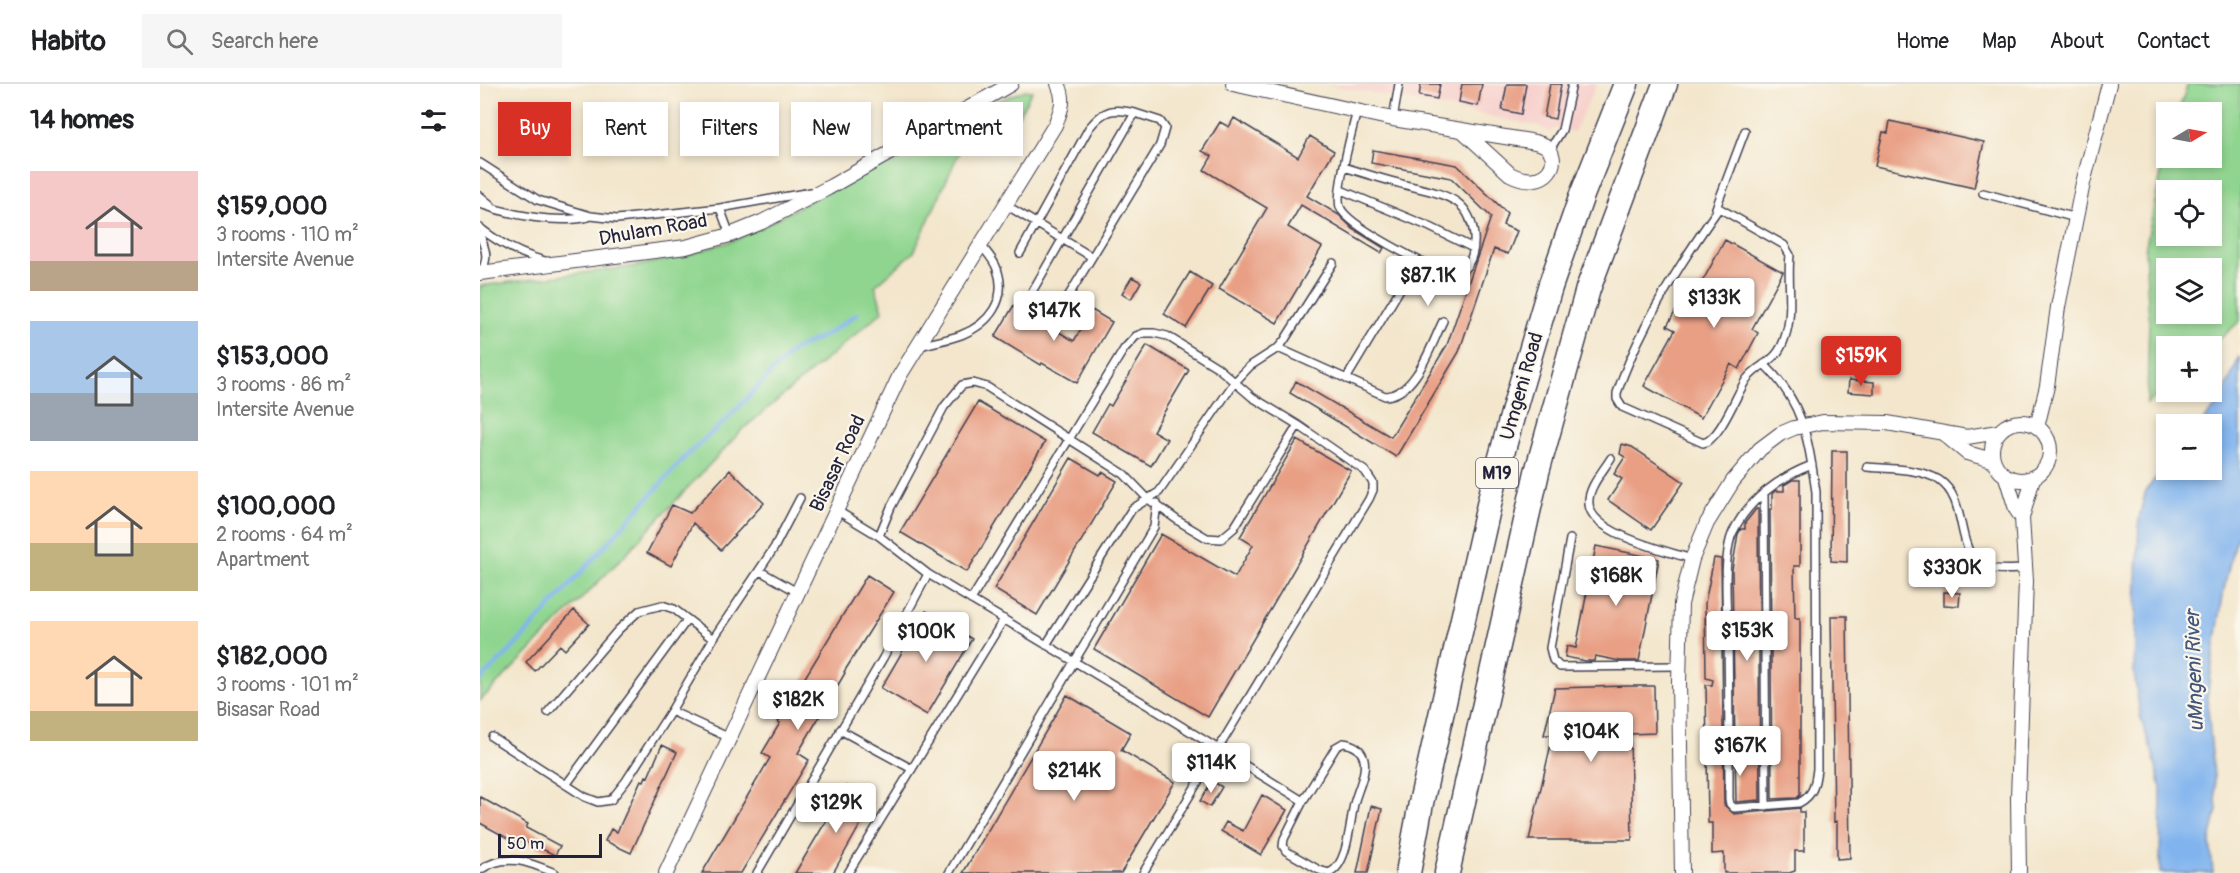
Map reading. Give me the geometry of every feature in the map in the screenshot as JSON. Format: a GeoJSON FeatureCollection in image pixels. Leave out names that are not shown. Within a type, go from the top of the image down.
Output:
{"type":"FeatureCollection","features":[{"type":"Feature","properties":{"kind":"highway","name":"Umgeni Road"},"geometry":{"type":"LineString","coordinates":[[1407,873],[1494,483],[1516,402],[1550,287],[1575,215],[1626,84]]}},
{"type":"Feature","properties":{"kind":"highway","name":"Umgeni Road"},"geometry":{"type":"LineString","coordinates":[[1447,873],[1538,472],[1596,268],[1665,84]]}},
{"type":"Feature","properties":{"kind":"highway"},"geometry":{"type":"LineString","coordinates":[[1581,319],[1644,180],[1683,84]]}},
{"type":"Feature","properties":{"kind":"street","name":"Dhulam Road"},"geometry":{"type":"LineString","coordinates":[[480,273],[686,247],[730,235],[762,222],[828,188],[1011,84]]}},
{"type":"Feature","properties":{"kind":"street","name":"Bisasar Road"},"geometry":{"type":"LineString","coordinates":[[666,873],[900,375],[1055,125],[1062,109],[1063,99],[1058,84]]}},
{"type":"Feature","properties":{"kind":"street"},"geometry":{"type":"LineString","coordinates":[[1233,84],[1393,119],[1463,130],[1530,141],[1544,145],[1549,151],[1551,166],[1541,179],[1524,180],[1510,174],[1463,130]]}},
{"type":"Feature","properties":{"kind":"street"},"geometry":{"type":"LineString","coordinates":[[2037,427],[2047,386],[2058,307],[2076,218],[2109,84]]}},
{"type":"Feature","properties":{"kind":"street"},"geometry":{"type":"LineString","coordinates":[[1682,873],[1679,666],[1681,604],[1692,559],[1707,523],[1732,481],[1760,450],[1780,434],[1824,422],[1887,423],[1967,437],[1998,432],[2012,423],[2030,423],[2037,427],[2048,440],[2049,458],[2040,473],[2033,478],[2019,481],[2006,477],[1995,467],[1991,450],[1998,432]]}},
{"type":"Feature","properties":{"kind":"street"},"geometry":{"type":"LineString","coordinates":[[1944,434],[1967,453],[1992,460]]}},
{"type":"Feature","properties":{"kind":"street"},"geometry":{"type":"LineString","coordinates":[[2006,477],[2016,509],[2022,518]]}},
{"type":"Feature","properties":{"kind":"street"},"geometry":{"type":"LineString","coordinates":[[2019,873],[2019,743],[2026,569],[2022,518],[2033,478]]}},
{"type":"Feature","properties":{"kind":"lane"},"geometry":{"type":"LineString","coordinates":[[1393,119],[1399,84]]}},
{"type":"Feature","properties":{"kind":"lane"},"geometry":{"type":"LineString","coordinates":[[1549,151],[1562,130],[1572,84]]}},
{"type":"Feature","properties":{"kind":"lane"},"geometry":{"type":"LineString","coordinates":[[1020,253],[1089,128],[1098,117],[1114,110],[1135,113],[1163,124],[1164,134],[1055,318]]}},
{"type":"Feature","properties":{"kind":"lane"},"geometry":{"type":"LineString","coordinates":[[1344,167],[1445,196],[1457,202],[1469,215],[1474,225],[1473,248],[1464,269],[1456,274],[1446,274],[1344,216],[1340,206],[1341,190],[1344,167],[1357,111]]}},
{"type":"Feature","properties":{"kind":"lane"},"geometry":{"type":"LineString","coordinates":[[1029,297],[1135,113]]}},
{"type":"Feature","properties":{"kind":"lane"},"geometry":{"type":"LineString","coordinates":[[1719,208],[1684,259],[1639,341],[1620,386],[1617,399],[1622,407],[1697,442],[1709,442],[1717,434],[1747,380],[1778,354],[1788,328],[1790,255],[1784,245],[1719,208],[1716,208],[1745,131]]}},
{"type":"Feature","properties":{"kind":"lane"},"geometry":{"type":"LineString","coordinates":[[482,165],[538,201],[591,216],[617,219],[720,208],[828,188]]}},
{"type":"Feature","properties":{"kind":"lane"},"geometry":{"type":"LineString","coordinates":[[1341,190],[1430,227],[1473,248]]}},
{"type":"Feature","properties":{"kind":"lane"},"geometry":{"type":"LineString","coordinates":[[1983,193],[2076,218]]}},
{"type":"Feature","properties":{"kind":"lane"},"geometry":{"type":"LineString","coordinates":[[480,196],[503,213]]}},
{"type":"Feature","properties":{"kind":"lane"},"geometry":{"type":"LineString","coordinates":[[480,204],[503,213],[567,220],[591,216]]}},
{"type":"Feature","properties":{"kind":"lane"},"geometry":{"type":"LineString","coordinates":[[1006,205],[1092,257]]}},
{"type":"Feature","properties":{"kind":"lane"},"geometry":{"type":"LineString","coordinates":[[720,208],[730,235]]}},
{"type":"Feature","properties":{"kind":"lane"},"geometry":{"type":"LineString","coordinates":[[480,228],[495,240],[518,252],[559,263]]}},
{"type":"Feature","properties":{"kind":"lane"},"geometry":{"type":"LineString","coordinates":[[480,235],[485,246],[487,260],[480,273]]}},
{"type":"Feature","properties":{"kind":"lane"},"geometry":{"type":"LineString","coordinates":[[920,346],[960,335],[979,326],[993,312],[999,298],[999,279],[994,263],[981,245]]}},
{"type":"Feature","properties":{"kind":"lane"},"geometry":{"type":"LineString","coordinates":[[1046,645],[1132,509],[1159,492],[1234,383],[1250,366],[1278,348],[1291,332],[1333,263]]}},
{"type":"Feature","properties":{"kind":"lane"},"geometry":{"type":"LineString","coordinates":[[1346,380],[1402,285]]}},
{"type":"Feature","properties":{"kind":"lane"},"geometry":{"type":"LineString","coordinates":[[1278,348],[1385,396],[1398,394],[1417,374],[1443,321]]}},
{"type":"Feature","properties":{"kind":"lane"},"geometry":{"type":"LineString","coordinates":[[971,600],[1124,349],[1136,336],[1154,333],[1167,336],[1217,368],[1252,397],[1365,471],[1371,478],[1373,490],[1143,873]]}},
{"type":"Feature","properties":{"kind":"lane"},"geometry":{"type":"LineString","coordinates":[[1764,364],[1790,393],[1803,426],[1812,465],[1816,492],[1818,754],[1815,783],[1811,794],[1799,803],[1739,809],[1730,804],[1729,799],[1726,598],[1729,543],[1732,533],[1745,514],[1764,493],[1775,483],[1812,465]]}},
{"type":"Feature","properties":{"kind":"lane"},"geometry":{"type":"LineString","coordinates":[[879,536],[891,507],[944,407],[962,385],[973,383],[987,387],[1070,438],[1124,474],[1148,500],[1179,522],[1214,540],[1225,536],[1234,528],[1298,425]]}},
{"type":"Feature","properties":{"kind":"lane"},"geometry":{"type":"LineString","coordinates":[[1611,458],[1590,493],[1588,503],[1593,516],[1604,526],[1638,542],[1692,559]]}},
{"type":"Feature","properties":{"kind":"lane"},"geometry":{"type":"LineString","coordinates":[[1867,467],[1915,472],[1939,480],[1953,494],[1968,553],[1978,563],[1991,568],[2026,569]]}},
{"type":"Feature","properties":{"kind":"lane"},"geometry":{"type":"LineString","coordinates":[[949,873],[1020,755],[1073,660],[1154,527],[1159,492]]}},
{"type":"Feature","properties":{"kind":"lane"},"geometry":{"type":"LineString","coordinates":[[1764,493],[1766,806]]}},
{"type":"Feature","properties":{"kind":"lane"},"geometry":{"type":"LineString","coordinates":[[492,737],[585,797],[598,802],[611,800],[626,781],[671,711],[739,598],[760,571],[800,498]]}},
{"type":"Feature","properties":{"kind":"lane"},"geometry":{"type":"LineString","coordinates":[[836,510],[879,536],[928,574],[1304,801]]}},
{"type":"Feature","properties":{"kind":"lane"},"geometry":{"type":"LineString","coordinates":[[1570,539],[1550,648],[1552,660],[1560,667],[1679,666]]}},
{"type":"Feature","properties":{"kind":"lane"},"geometry":{"type":"LineString","coordinates":[[760,571],[799,592]]}},
{"type":"Feature","properties":{"kind":"lane"},"geometry":{"type":"LineString","coordinates":[[756,873],[883,658],[928,574]]}},
{"type":"Feature","properties":{"kind":"lane"},"geometry":{"type":"LineString","coordinates":[[548,712],[618,630],[639,611],[662,605],[674,609],[713,639]]}},
{"type":"Feature","properties":{"kind":"lane"},"geometry":{"type":"LineString","coordinates":[[566,785],[687,620]]}},
{"type":"Feature","properties":{"kind":"lane"},"geometry":{"type":"LineString","coordinates":[[848,873],[1004,620]]}},
{"type":"Feature","properties":{"kind":"lane"},"geometry":{"type":"LineString","coordinates":[[671,711],[729,738]]}},
{"type":"Feature","properties":{"kind":"lane"},"geometry":{"type":"LineString","coordinates":[[840,730],[912,769]]}},
{"type":"Feature","properties":{"kind":"lane"},"geometry":{"type":"LineString","coordinates":[[1343,743],[1359,749],[1364,763],[1363,773],[1354,804],[1348,839],[1340,861],[1334,871],[1329,873],[1319,870],[1286,851],[1283,846],[1284,838],[1304,801],[1336,747],[1343,743]]}},
{"type":"Feature","properties":{"kind":"lane"},"geometry":{"type":"LineString","coordinates":[[480,870],[490,863],[512,859],[555,873]]}},
{"type":"Feature","properties":{"kind":"shaded area"},"geometry":{"type":"Polygon","coordinates":[[[1325,84],[1597,84],[1574,132],[1555,128],[1550,132],[1539,126],[1325,84]]]}},
{"type":"Feature","properties":{"kind":"green space"},"geometry":{"type":"Polygon","coordinates":[[[2188,84],[2240,84],[2240,321],[2222,337],[2156,336],[2156,396],[2147,404],[2149,319],[2145,250],[2156,198],[2156,246],[2222,246],[2222,180],[2160,180],[2162,168],[2222,168],[2222,102],[2182,102],[2188,84]]]}},
{"type":"Feature","properties":{"kind":"green space"},"geometry":{"type":"Polygon","coordinates":[[[1025,90],[1032,91],[1023,107],[1023,102],[996,102],[1025,90]]]}},
{"type":"Feature","properties":{"kind":"green space"},"geometry":{"type":"Polygon","coordinates":[[[894,156],[957,156],[914,252],[875,286],[883,311],[742,430],[622,558],[480,701],[480,286],[637,266],[680,257],[738,239],[894,156]]]}},
{"type":"Feature","properties":{"kind":"water","name":"uMngeni River"},"geometry":{"type":"Polygon","coordinates":[[[2240,356],[2240,531],[2234,544],[2224,589],[2207,698],[2217,810],[2210,841],[2213,873],[2160,873],[2161,787],[2141,720],[2134,673],[2139,518],[2146,490],[2156,478],[2156,480],[2222,480],[2222,414],[2209,414],[2222,402],[2222,396],[2240,356]]]}},
{"type":"Feature","properties":{"kind":"building"},"geometry":{"type":"Polygon","coordinates":[[[1421,84],[1440,84],[1437,99],[1419,96],[1421,84]]]}},
{"type":"Feature","properties":{"kind":"building"},"geometry":{"type":"Polygon","coordinates":[[[1462,84],[1482,84],[1478,106],[1459,102],[1462,84]]]}},
{"type":"Feature","properties":{"kind":"building"},"geometry":{"type":"Polygon","coordinates":[[[1507,84],[1526,84],[1521,114],[1502,110],[1507,84]]]}},
{"type":"Feature","properties":{"kind":"building"},"geometry":{"type":"Polygon","coordinates":[[[1550,84],[1561,84],[1555,119],[1544,117],[1550,84]]]}},
{"type":"Feature","properties":{"kind":"building"},"geometry":{"type":"Polygon","coordinates":[[[1234,118],[1298,157],[1310,136],[1334,151],[1307,196],[1339,215],[1353,229],[1384,248],[1381,253],[1301,205],[1288,227],[1322,247],[1277,323],[1219,289],[1267,208],[1204,170],[1212,156],[1202,151],[1220,122],[1229,127],[1234,118]]]}},
{"type":"Feature","properties":{"kind":"building"},"geometry":{"type":"Polygon","coordinates":[[[1890,121],[1984,142],[1974,188],[1875,166],[1883,132],[1888,133],[1890,121]]]}},
{"type":"Feature","properties":{"kind":"building"},"geometry":{"type":"Polygon","coordinates":[[[1373,150],[1457,165],[1507,213],[1503,225],[1517,231],[1508,254],[1494,249],[1459,352],[1396,457],[1290,393],[1296,381],[1391,437],[1447,345],[1491,217],[1451,178],[1371,163],[1373,150]]]}},
{"type":"Feature","properties":{"kind":"building"},"geometry":{"type":"Polygon","coordinates":[[[1725,240],[1783,272],[1752,329],[1758,333],[1739,369],[1731,364],[1701,418],[1644,386],[1675,330],[1667,326],[1682,300],[1690,304],[1725,240]]]}},
{"type":"Feature","properties":{"kind":"building"},"geometry":{"type":"Polygon","coordinates":[[[1190,272],[1212,286],[1186,328],[1164,314],[1190,272]]]}},
{"type":"Feature","properties":{"kind":"building"},"geometry":{"type":"Polygon","coordinates":[[[1132,277],[1141,282],[1131,299],[1122,293],[1132,277]]]}},
{"type":"Feature","properties":{"kind":"building"},"geometry":{"type":"Polygon","coordinates":[[[1014,305],[1074,341],[1092,310],[1112,322],[1077,383],[1042,363],[1041,365],[995,337],[1014,305]]]}},
{"type":"Feature","properties":{"kind":"building"},"geometry":{"type":"Polygon","coordinates":[[[1147,345],[1189,370],[1153,431],[1167,439],[1151,466],[1092,432],[1108,404],[1111,406],[1147,345]]]}},
{"type":"Feature","properties":{"kind":"building"},"geometry":{"type":"Polygon","coordinates":[[[1849,380],[1874,382],[1874,394],[1848,392],[1849,380]]]}},
{"type":"Feature","properties":{"kind":"building"},"geometry":{"type":"Polygon","coordinates":[[[978,402],[1045,442],[967,572],[900,532],[978,402]]]}},
{"type":"Feature","properties":{"kind":"building"},"geometry":{"type":"Polygon","coordinates":[[[1297,440],[1351,471],[1208,717],[1094,649],[1161,534],[1235,577],[1253,545],[1240,537],[1297,440]]]}},
{"type":"Feature","properties":{"kind":"building"},"geometry":{"type":"Polygon","coordinates":[[[1622,444],[1632,447],[1684,482],[1651,530],[1608,500],[1622,479],[1614,474],[1625,457],[1620,454],[1622,444]]]}},
{"type":"Feature","properties":{"kind":"building"},"geometry":{"type":"Polygon","coordinates":[[[1832,451],[1847,451],[1847,562],[1831,561],[1832,451]]]}},
{"type":"Feature","properties":{"kind":"building"},"geometry":{"type":"Polygon","coordinates":[[[1071,458],[1100,475],[1102,472],[1117,481],[1037,615],[994,589],[1071,458]]]}},
{"type":"Feature","properties":{"kind":"building"},"geometry":{"type":"Polygon","coordinates":[[[730,470],[764,503],[721,550],[693,523],[671,566],[647,553],[672,505],[690,513],[730,470]]]}},
{"type":"Feature","properties":{"kind":"building"},"geometry":{"type":"Polygon","coordinates":[[[1792,480],[1800,480],[1800,566],[1794,566],[1795,618],[1800,618],[1800,795],[1797,798],[1772,799],[1770,509],[1772,509],[1772,494],[1775,491],[1784,491],[1784,485],[1792,480]]]}},
{"type":"Feature","properties":{"kind":"building"},"geometry":{"type":"Polygon","coordinates":[[[1758,509],[1760,800],[1736,802],[1732,570],[1738,534],[1741,529],[1745,529],[1745,523],[1758,509]]]}},
{"type":"Feature","properties":{"kind":"building"},"geometry":{"type":"Polygon","coordinates":[[[1596,546],[1659,559],[1639,661],[1620,661],[1595,656],[1594,661],[1586,661],[1565,657],[1567,646],[1576,648],[1596,546]]]}},
{"type":"Feature","properties":{"kind":"building"},"geometry":{"type":"Polygon","coordinates":[[[1714,558],[1721,559],[1724,805],[1734,814],[1800,808],[1800,812],[1804,812],[1804,851],[1795,851],[1795,871],[1789,873],[1724,873],[1724,853],[1712,854],[1712,823],[1708,823],[1706,685],[1712,685],[1713,680],[1706,678],[1705,603],[1714,558]]]}},
{"type":"Feature","properties":{"kind":"building"},"geometry":{"type":"Polygon","coordinates":[[[867,575],[894,592],[844,672],[798,753],[809,760],[741,873],[702,873],[770,758],[762,753],[780,723],[778,722],[867,575]]]}},
{"type":"Feature","properties":{"kind":"building"},"geometry":{"type":"Polygon","coordinates":[[[1944,592],[1960,593],[1959,606],[1944,605],[1944,592]]]}},
{"type":"Feature","properties":{"kind":"building"},"geometry":{"type":"Polygon","coordinates":[[[574,610],[589,624],[565,650],[560,645],[535,671],[526,662],[574,610]]]}},
{"type":"Feature","properties":{"kind":"building"},"geometry":{"type":"Polygon","coordinates":[[[926,611],[972,639],[927,715],[881,688],[926,611]]]}},
{"type":"Feature","properties":{"kind":"building"},"geometry":{"type":"Polygon","coordinates":[[[1831,616],[1847,616],[1850,858],[1837,859],[1837,821],[1834,822],[1831,616]]]}},
{"type":"Feature","properties":{"kind":"building"},"geometry":{"type":"Polygon","coordinates":[[[1654,686],[1655,733],[1630,734],[1632,840],[1529,840],[1553,735],[1544,735],[1555,688],[1654,686]]]}},
{"type":"Feature","properties":{"kind":"building"},"geometry":{"type":"Polygon","coordinates":[[[1067,695],[1131,733],[1121,750],[1175,782],[1121,873],[963,873],[1067,695]]]}},
{"type":"Feature","properties":{"kind":"building"},"geometry":{"type":"Polygon","coordinates":[[[662,745],[677,752],[631,853],[605,841],[611,829],[617,832],[641,780],[644,781],[646,776],[648,777],[662,745]]]}},
{"type":"Feature","properties":{"kind":"building"},"geometry":{"type":"Polygon","coordinates":[[[1212,781],[1222,787],[1210,807],[1200,801],[1212,781]]]}},
{"type":"Feature","properties":{"kind":"building"},"geometry":{"type":"Polygon","coordinates":[[[847,786],[873,802],[833,873],[795,873],[847,786]]]}},
{"type":"Feature","properties":{"kind":"building"},"geometry":{"type":"Polygon","coordinates":[[[1262,795],[1287,810],[1261,855],[1221,831],[1226,822],[1243,831],[1262,795]]]}},
{"type":"Feature","properties":{"kind":"building"},"geometry":{"type":"Polygon","coordinates":[[[480,797],[528,824],[526,828],[560,846],[555,855],[520,839],[518,844],[480,823],[480,797]]]}},
{"type":"Feature","properties":{"kind":"building"},"geometry":{"type":"Polygon","coordinates":[[[1371,806],[1382,809],[1368,873],[1357,873],[1371,806]]]}},
{"type":"Feature","properties":{"kind":"waterway"},"geometry":{"type":"LineString","coordinates":[[480,680],[513,648],[685,457],[726,420],[792,351],[831,332],[857,314]]}}]}
